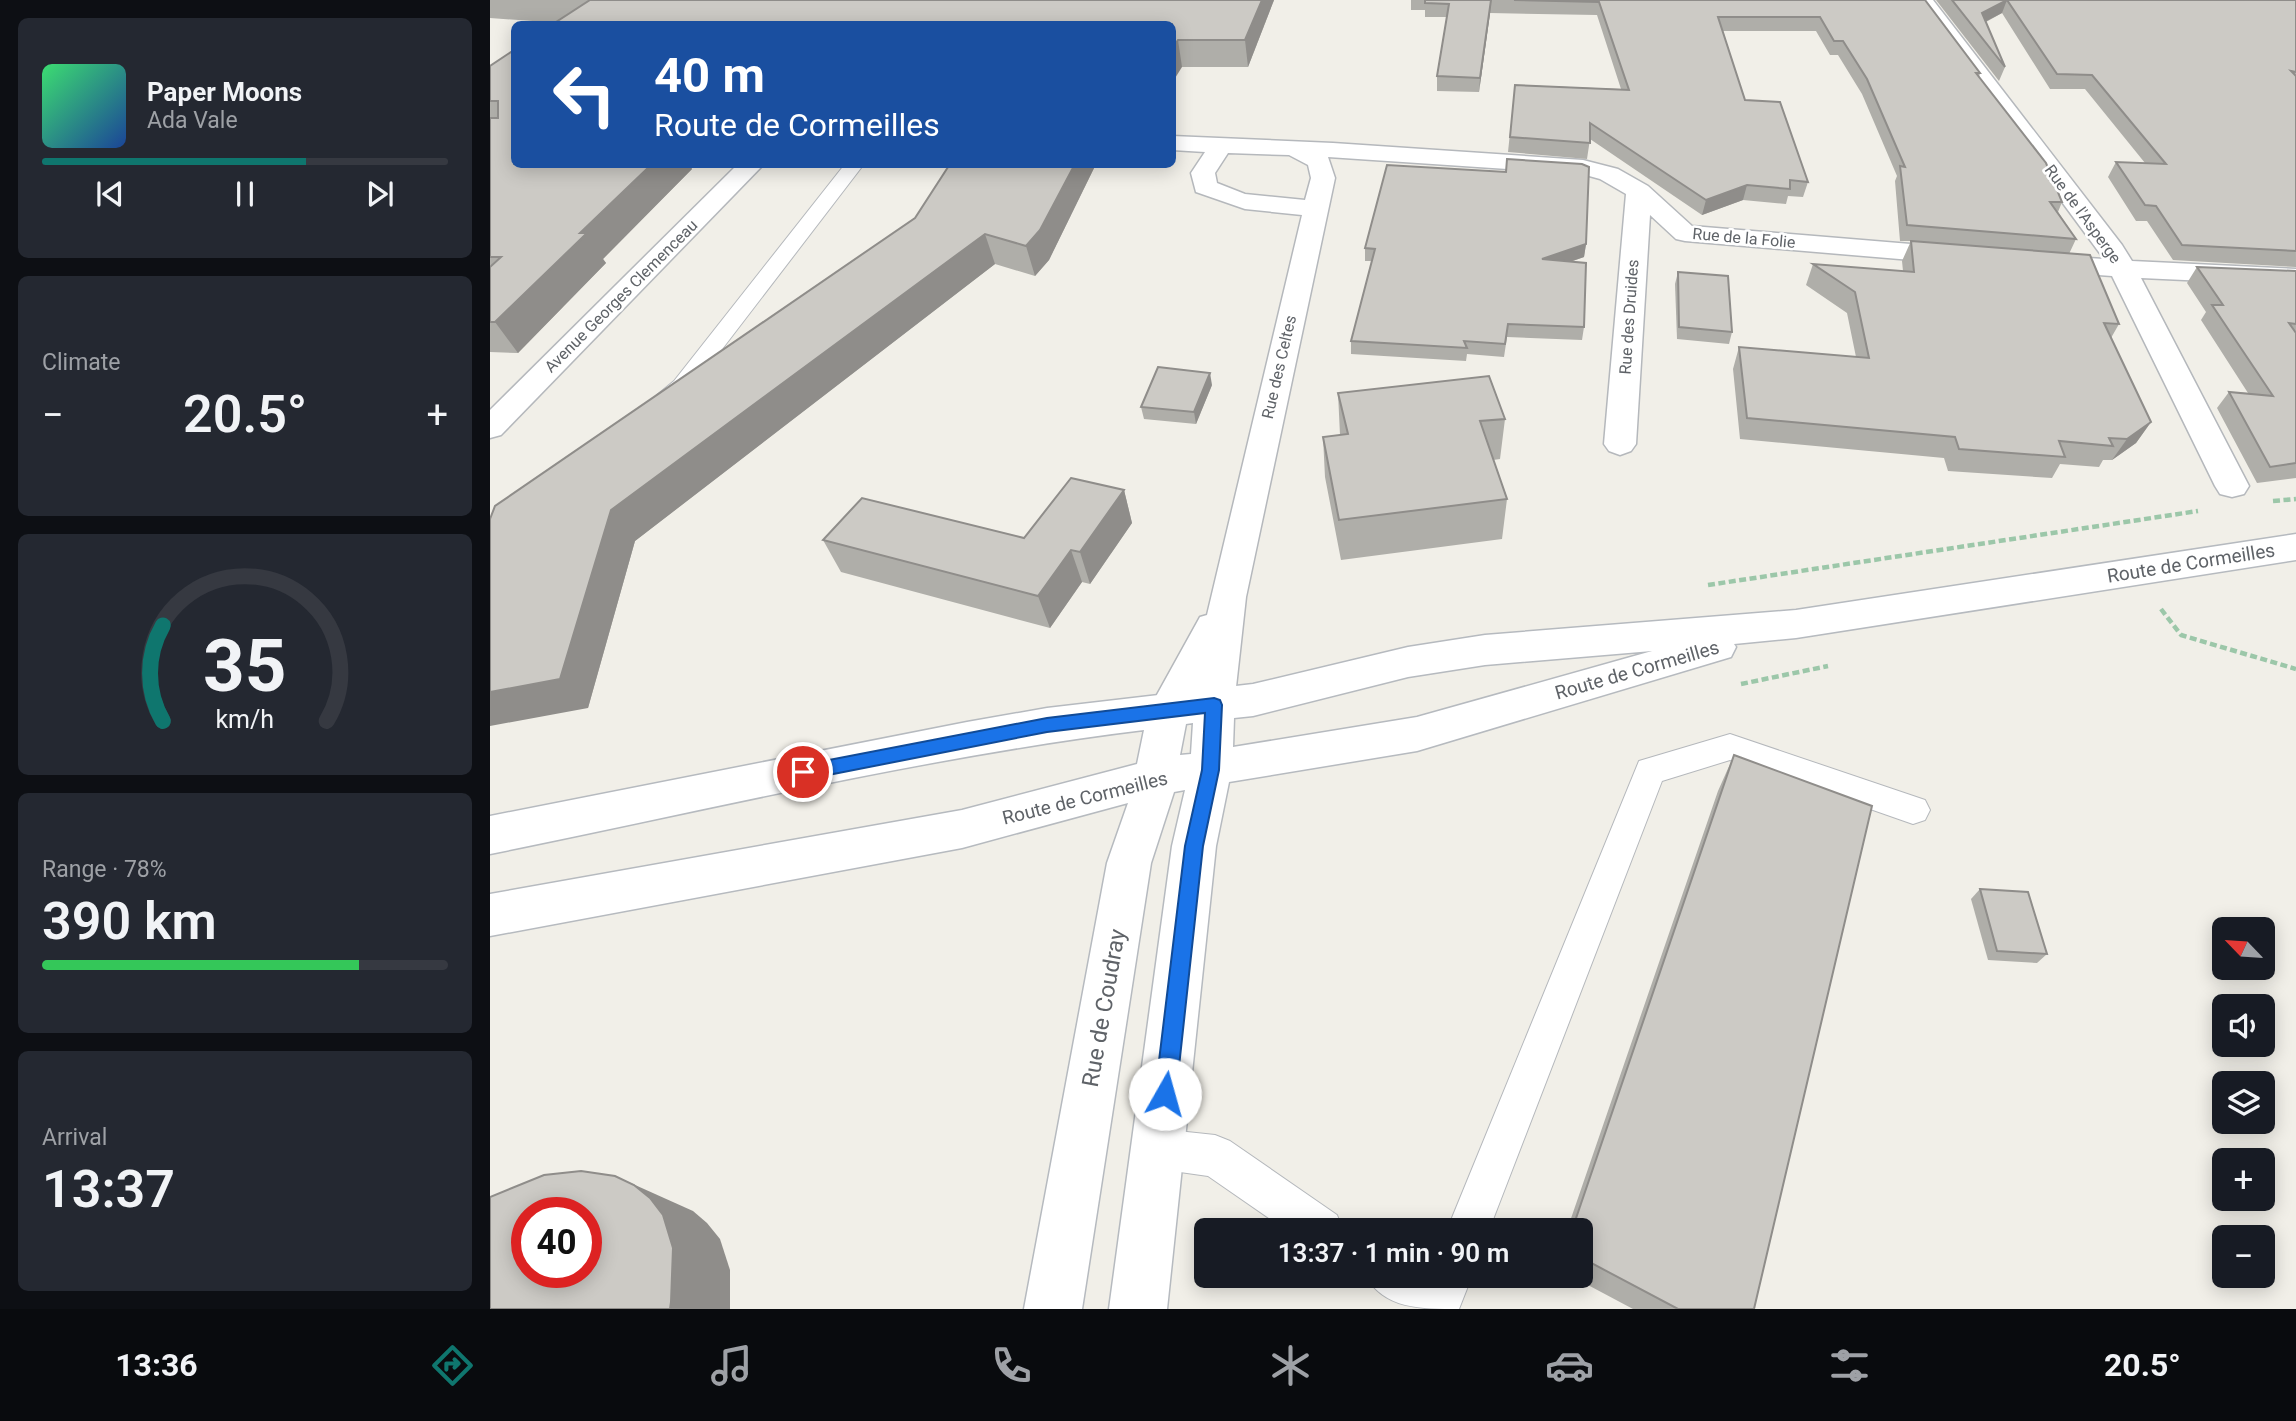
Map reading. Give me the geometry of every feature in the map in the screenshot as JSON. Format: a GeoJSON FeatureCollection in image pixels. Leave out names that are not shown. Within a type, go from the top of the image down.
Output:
{"type":"FeatureCollection","features":[{"type":"Feature","properties":{"kind":"street","name":"Rue de l'Asperge"},"geometry":{"type":"LineString","coordinates":[[1923,0],[2113,251],[2232,485]]}},
{"type":"Feature","properties":{"kind":"street","name":"Rue de la Folie"},"geometry":{"type":"LineString","coordinates":[[1176,143],[1333,150],[1583,167],[1609,174],[1639,191],[1685,233],[1989,259]]}},
{"type":"Feature","properties":{"kind":"street"},"geometry":{"type":"LineString","coordinates":[[1220,146],[1203,173],[1205,187],[1220,196],[1244,201],[1315,208]]}},
{"type":"Feature","properties":{"kind":"street","name":"Rue des Celtes"},"geometry":{"type":"LineString","coordinates":[[1191,708],[1187,680],[1228,597],[1323,178],[1319,160],[1297,150]]}},
{"type":"Feature","properties":{"kind":"street","name":"Avenue Georges Clemenceau"},"geometry":{"type":"LineString","coordinates":[[490,428],[748,168]]}},
{"type":"Feature","properties":{"kind":"street","name":"Rue des Druides"},"geometry":{"type":"LineString","coordinates":[[1620,444],[1639,191]]}},
{"type":"Feature","properties":{"kind":"street"},"geometry":{"type":"LineString","coordinates":[[2017,261],[2296,277]]}},
{"type":"Feature","properties":{"kind":"street","name":"Route de Cormeilles"},"geometry":{"type":"LineString","coordinates":[[490,835],[967,739],[1047,725],[1253,700],[1408,662],[1485,650],[1796,624],[2296,547]]}},
{"type":"Feature","properties":{"kind":"street","name":"Route de Cormeilles"},"geometry":{"type":"LineString","coordinates":[[490,915],[962,829],[1156,777],[1417,734],[1796,624]]}},
{"type":"Feature","properties":{"kind":"street"},"geometry":{"type":"LineString","coordinates":[[1139,1309],[1194,846],[1211,770],[1191,708]]}},
{"type":"Feature","properties":{"kind":"street","name":"Rue de Coudray"},"geometry":{"type":"LineString","coordinates":[[1053,1309],[1129,863],[1156,777],[1191,708]]}},
{"type":"Feature","properties":{"kind":"lane"},"geometry":{"type":"LineString","coordinates":[[650,410],[682,386],[852,168]]}},
{"type":"Feature","properties":{"kind":"lane"},"geometry":{"type":"LineString","coordinates":[[1473,1218],[1650,771],[1730,747],[1913,810]]}},
{"type":"Feature","properties":{"kind":"lane"},"geometry":{"type":"LineString","coordinates":[[1159,1149],[1215,1156],[1305,1218]]}},
{"type":"Feature","properties":{"kind":"lane"},"geometry":{"type":"LineString","coordinates":[[1405,1288],[1436,1309],[1445,1288]]}},
{"type":"Feature","properties":{"kind":"path"},"geometry":{"type":"LineString","coordinates":[[2269,502],[2296,499]]}},
{"type":"Feature","properties":{"kind":"path"},"geometry":{"type":"LineString","coordinates":[[1708,585],[2203,510]]}},
{"type":"Feature","properties":{"kind":"path"},"geometry":{"type":"LineString","coordinates":[[2169,601],[2156,603],[2181,635],[2296,669]]}},
{"type":"Feature","properties":{"kind":"path"},"geometry":{"type":"LineString","coordinates":[[1730,687],[1836,664]]}},
{"type":"Feature","properties":{"kind":"building"},"geometry":{"type":"Polygon","coordinates":[[[590,0],[1262,0],[1245,40],[1178,40],[1176,43],[1176,21],[558,21],[590,0]]]}},
{"type":"Feature","properties":{"kind":"building"},"geometry":{"type":"Polygon","coordinates":[[[1425,0],[1491,0],[1480,78],[1437,76],[1449,4],[1425,3],[1425,0]]]}},
{"type":"Feature","properties":{"kind":"building"},"geometry":{"type":"Polygon","coordinates":[[[1514,0],[1925,0],[1980,73],[1976,73],[2046,163],[2062,202],[2050,202],[2076,239],[1907,225],[1900,166],[1905,167],[1867,79],[1843,41],[1834,41],[1820,17],[1718,17],[1745,100],[1780,102],[1808,182],[1790,180],[1790,189],[1747,185],[1706,200],[1590,123],[1590,143],[1510,137],[1515,85],[1629,90],[1599,2],[1514,0]]]}},
{"type":"Feature","properties":{"kind":"building"},"geometry":{"type":"Polygon","coordinates":[[[1952,0],[2007,0],[1982,13],[2005,67],[1952,0]]]}},
{"type":"Feature","properties":{"kind":"building"},"geometry":{"type":"Polygon","coordinates":[[[2007,0],[2296,0],[2296,72],[2291,71],[2296,76],[2296,251],[2182,245],[2156,206],[2145,205],[2116,162],[2166,164],[2092,75],[2057,74],[2007,0]]]}},
{"type":"Feature","properties":{"kind":"building"},"geometry":{"type":"Polygon","coordinates":[[[511,52],[511,168],[648,168],[580,233],[587,233],[495,322],[490,322],[490,267],[501,257],[490,257],[490,118],[498,118],[498,101],[490,101],[490,66],[511,52]]]}},
{"type":"Feature","properties":{"kind":"building"},"geometry":{"type":"Polygon","coordinates":[[[1507,159],[1582,164],[1589,167],[1586,244],[1542,259],[1586,263],[1584,327],[1508,324],[1505,344],[1464,341],[1467,348],[1351,341],[1375,249],[1365,248],[1387,165],[1506,172],[1507,159]]]}},
{"type":"Feature","properties":{"kind":"building"},"geometry":{"type":"Polygon","coordinates":[[[947,168],[1073,168],[1040,230],[1026,246],[985,234],[611,510],[560,679],[490,692],[490,519],[495,506],[915,218],[947,168]]]}},
{"type":"Feature","properties":{"kind":"building"},"geometry":{"type":"Polygon","coordinates":[[[1911,241],[2090,255],[2119,324],[2104,323],[2151,422],[2127,439],[2109,438],[2113,446],[2059,441],[2065,457],[1959,449],[1955,437],[1747,418],[1739,347],[1869,358],[1855,292],[1813,264],[1914,272],[1911,241]]]}},
{"type":"Feature","properties":{"kind":"building"},"geometry":{"type":"Polygon","coordinates":[[[2197,267],[2296,271],[2296,324],[2289,323],[2296,333],[2296,463],[2270,467],[2229,392],[2273,396],[2212,305],[2223,305],[2197,267]]]}},
{"type":"Feature","properties":{"kind":"building"},"geometry":{"type":"Polygon","coordinates":[[[1678,272],[1728,276],[1732,332],[1679,327],[1678,272]]]}},
{"type":"Feature","properties":{"kind":"building"},"geometry":{"type":"Polygon","coordinates":[[[1158,367],[1210,373],[1194,412],[1141,407],[1158,367]]]}},
{"type":"Feature","properties":{"kind":"building"},"geometry":{"type":"Polygon","coordinates":[[[1489,376],[1505,419],[1480,421],[1507,499],[1339,520],[1323,437],[1348,434],[1338,393],[1489,376]]]}},
{"type":"Feature","properties":{"kind":"building"},"geometry":{"type":"Polygon","coordinates":[[[1071,478],[1124,490],[1080,552],[1071,550],[1038,596],[823,540],[862,498],[1024,538],[1071,478]]]}},
{"type":"Feature","properties":{"kind":"building"},"geometry":{"type":"Polygon","coordinates":[[[1734,755],[1872,806],[1754,1309],[1678,1309],[1593,1264],[1593,1218],[1576,1218],[1734,755]]]}},
{"type":"Feature","properties":{"kind":"building"},"geometry":{"type":"Polygon","coordinates":[[[1980,889],[2028,892],[2047,954],[1997,951],[1980,889]]]}},
{"type":"Feature","properties":{"kind":"building"},"geometry":{"type":"Polygon","coordinates":[[[581,1171],[615,1176],[634,1185],[650,1198],[663,1215],[673,1248],[670,1309],[490,1309],[490,1197],[544,1175],[581,1171]]]}},
{"type":"Feature","properties":{"kind":"route"},"geometry":{"type":"LineString","coordinates":[[803,772],[1047,725],[1214,705],[1211,770],[1194,846],[1165,1094]]}}]}
